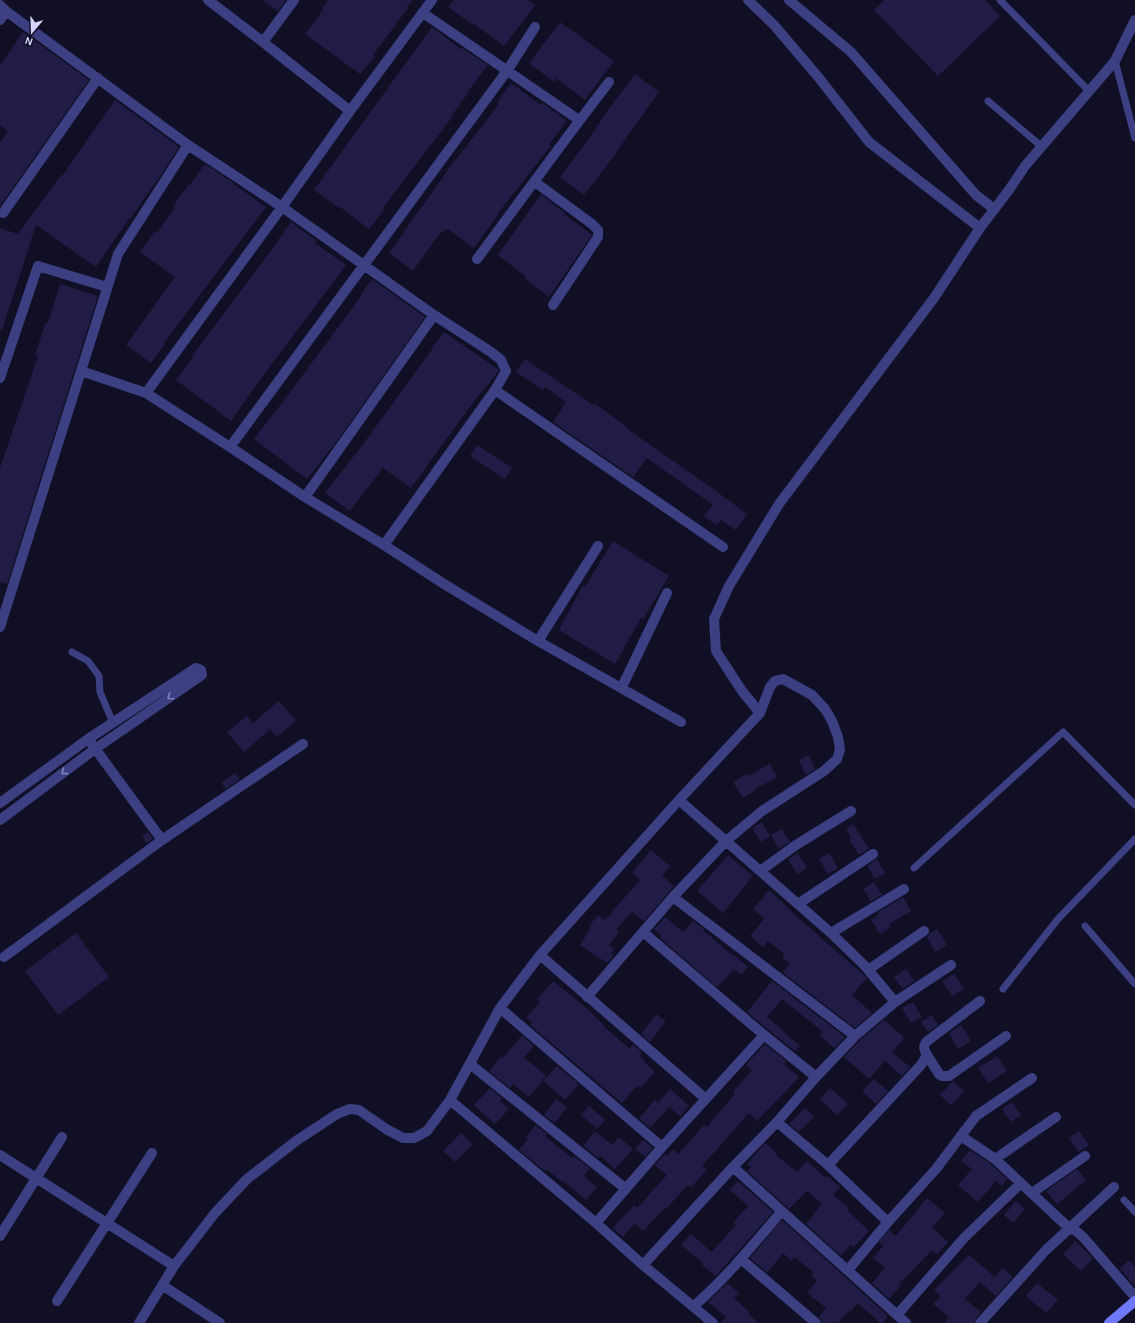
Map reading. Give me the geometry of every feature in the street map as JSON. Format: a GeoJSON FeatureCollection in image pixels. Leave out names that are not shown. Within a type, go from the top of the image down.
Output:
{"type":"FeatureCollection","features":[{"type":"Feature","properties":{"kind":"street"},"geometry":{"type":"LineString","coordinates":[[208,0],[350,111]]}},
{"type":"Feature","properties":{"kind":"street"},"geometry":{"type":"LineString","coordinates":[[263,42],[294,0]]}},
{"type":"Feature","properties":{"kind":"street"},"geometry":{"type":"LineString","coordinates":[[146,393],[432,0]]}},
{"type":"Feature","properties":{"kind":"street"},"geometry":{"type":"LineString","coordinates":[[748,0],[774,25],[819,78],[869,142],[980,228]]}},
{"type":"Feature","properties":{"kind":"street"},"geometry":{"type":"LineString","coordinates":[[789,0],[851,52],[976,195],[994,208]]}},
{"type":"Feature","properties":{"kind":"street"},"geometry":{"type":"LineString","coordinates":[[0,20],[3,8],[188,145],[282,207],[434,315],[501,360],[506,371],[496,390],[384,545]]}},
{"type":"Feature","properties":{"kind":"street"},"geometry":{"type":"LineString","coordinates":[[423,13],[579,120]]}},
{"type":"Feature","properties":{"kind":"street"},"geometry":{"type":"LineString","coordinates":[[760,713],[742,691],[716,651],[714,619],[729,586],[779,504],[934,298],[994,208],[1041,146],[1115,61],[1135,20]]}},
{"type":"Feature","properties":{"kind":"street"},"geometry":{"type":"LineString","coordinates":[[230,447],[507,71],[535,26]]}},
{"type":"Feature","properties":{"kind":"street"},"geometry":{"type":"LineString","coordinates":[[3,213],[98,78]]}},
{"type":"Feature","properties":{"kind":"street"},"geometry":{"type":"LineString","coordinates":[[477,259],[535,182],[579,120],[609,82]]}},
{"type":"Feature","properties":{"kind":"street"},"geometry":{"type":"LineString","coordinates":[[0,627],[106,287],[118,254],[188,145]]}},
{"type":"Feature","properties":{"kind":"street"},"geometry":{"type":"LineString","coordinates":[[535,182],[598,230],[598,237],[553,305]]}},
{"type":"Feature","properties":{"kind":"street"},"geometry":{"type":"LineString","coordinates":[[0,378],[38,266],[106,287]]}},
{"type":"Feature","properties":{"kind":"street"},"geometry":{"type":"LineString","coordinates":[[305,497],[434,315]]}},
{"type":"Feature","properties":{"kind":"street"},"geometry":{"type":"LineString","coordinates":[[81,370],[146,393],[305,497],[384,545],[444,584],[538,641],[681,722]]}},
{"type":"Feature","properties":{"kind":"street"},"geometry":{"type":"LineString","coordinates":[[496,390],[723,547]]}},
{"type":"Feature","properties":{"kind":"street"},"geometry":{"type":"LineString","coordinates":[[538,641],[598,546]]}},
{"type":"Feature","properties":{"kind":"street"},"geometry":{"type":"LineString","coordinates":[[622,688],[667,593]]}},
{"type":"Feature","properties":{"kind":"street"},"geometry":{"type":"LineString","coordinates":[[0,803],[88,739],[196,668],[201,670],[202,675],[95,749],[0,820]]}},
{"type":"Feature","properties":{"kind":"street"},"geometry":{"type":"LineString","coordinates":[[139,1323],[174,1266],[214,1213],[247,1179],[296,1141],[338,1114],[350,1109],[358,1110],[403,1138],[414,1138],[427,1131],[450,1100],[500,1008],[540,955],[679,800],[760,713],[770,687],[775,681],[784,679],[812,695],[825,709],[832,721],[838,737],[840,750],[836,759],[824,771],[762,811],[726,841],[673,897],[587,997]]}},
{"type":"Feature","properties":{"kind":"street"},"geometry":{"type":"LineString","coordinates":[[88,739],[162,840]]}},
{"type":"Feature","properties":{"kind":"street"},"geometry":{"type":"LineString","coordinates":[[4,957],[162,840],[303,744]]}},
{"type":"Feature","properties":{"kind":"street"},"geometry":{"type":"LineString","coordinates":[[679,800],[831,933],[868,970],[895,1002]]}},
{"type":"Feature","properties":{"kind":"street"},"geometry":{"type":"LineString","coordinates":[[760,871],[851,810]]}},
{"type":"Feature","properties":{"kind":"street"},"geometry":{"type":"LineString","coordinates":[[798,904],[873,854]]}},
{"type":"Feature","properties":{"kind":"street"},"geometry":{"type":"LineString","coordinates":[[831,933],[904,889]]}},
{"type":"Feature","properties":{"kind":"street"},"geometry":{"type":"LineString","coordinates":[[673,897],[855,1036]]}},
{"type":"Feature","properties":{"kind":"street"},"geometry":{"type":"LineString","coordinates":[[868,970],[924,931]]}},
{"type":"Feature","properties":{"kind":"street"},"geometry":{"type":"LineString","coordinates":[[643,932],[764,1035],[816,1077]]}},
{"type":"Feature","properties":{"kind":"street"},"geometry":{"type":"LineString","coordinates":[[540,955],[706,1099]]}},
{"type":"Feature","properties":{"kind":"street"},"geometry":{"type":"LineString","coordinates":[[643,1265],[855,1036],[895,1002],[951,965]]}},
{"type":"Feature","properties":{"kind":"street"},"geometry":{"type":"LineString","coordinates":[[980,1000],[924,1045],[924,1050],[939,1074],[942,1076],[949,1076],[1006,1036]]}},
{"type":"Feature","properties":{"kind":"street"},"geometry":{"type":"LineString","coordinates":[[500,1008],[662,1147]]}},
{"type":"Feature","properties":{"kind":"street"},"geometry":{"type":"LineString","coordinates":[[596,1223],[662,1147],[764,1035]]}},
{"type":"Feature","properties":{"kind":"street"},"geometry":{"type":"LineString","coordinates":[[828,1165],[898,1089],[913,1075],[927,1055]]}},
{"type":"Feature","properties":{"kind":"street"},"geometry":{"type":"LineString","coordinates":[[470,1064],[626,1189]]}},
{"type":"Feature","properties":{"kind":"street"},"geometry":{"type":"LineString","coordinates":[[848,1270],[888,1222],[936,1169],[976,1116],[1032,1078]]}},
{"type":"Feature","properties":{"kind":"street"},"geometry":{"type":"LineString","coordinates":[[450,1100],[713,1323]]}},
{"type":"Feature","properties":{"kind":"street"},"geometry":{"type":"LineString","coordinates":[[995,1159],[1056,1117]]}},
{"type":"Feature","properties":{"kind":"street"},"geometry":{"type":"LineString","coordinates":[[776,1122],[828,1165],[888,1222]]}},
{"type":"Feature","properties":{"kind":"street"},"geometry":{"type":"LineString","coordinates":[[961,1136],[995,1159],[1069,1228],[1076,1231],[1084,1238],[1135,1297]]}},
{"type":"Feature","properties":{"kind":"street"},"geometry":{"type":"LineString","coordinates":[[0,1236],[62,1137]]}},
{"type":"Feature","properties":{"kind":"street"},"geometry":{"type":"LineString","coordinates":[[57,1301],[106,1222],[152,1153]]}},
{"type":"Feature","properties":{"kind":"street"},"geometry":{"type":"LineString","coordinates":[[0,1155],[174,1266]]}},
{"type":"Feature","properties":{"kind":"street"},"geometry":{"type":"LineString","coordinates":[[1032,1193],[1085,1156]]}},
{"type":"Feature","properties":{"kind":"street"},"geometry":{"type":"LineString","coordinates":[[733,1167],[781,1212],[906,1323]]}},
{"type":"Feature","properties":{"kind":"street"},"geometry":{"type":"LineString","coordinates":[[897,1314],[964,1238],[1021,1183]]}},
{"type":"Feature","properties":{"kind":"street"},"geometry":{"type":"LineString","coordinates":[[980,1323],[1046,1250],[1114,1187]]}},
{"type":"Feature","properties":{"kind":"street"},"geometry":{"type":"LineString","coordinates":[[694,1306],[713,1289],[741,1259],[781,1212]]}},
{"type":"Feature","properties":{"kind":"street"},"geometry":{"type":"LineString","coordinates":[[741,1259],[816,1323]]}},
{"type":"Feature","properties":{"kind":"street"},"geometry":{"type":"LineString","coordinates":[[162,1285],[220,1323]]}},
{"type":"Feature","properties":{"kind":"street"},"geometry":{"type":"LineString","coordinates":[[1109,1323],[1135,1300]]}},
{"type":"Feature","properties":{"kind":"lane"},"geometry":{"type":"LineString","coordinates":[[1000,0],[1090,91]]}},
{"type":"Feature","properties":{"kind":"lane"},"geometry":{"type":"LineString","coordinates":[[1115,61],[1135,138]]}},
{"type":"Feature","properties":{"kind":"lane"},"geometry":{"type":"LineString","coordinates":[[988,101],[1041,146]]}},
{"type":"Feature","properties":{"kind":"lane"},"geometry":{"type":"LineString","coordinates":[[72,652],[88,662],[99,676],[100,692],[113,723]]}},
{"type":"Feature","properties":{"kind":"lane"},"geometry":{"type":"LineString","coordinates":[[914,868],[1063,732],[1135,805]]}},
{"type":"Feature","properties":{"kind":"lane"},"geometry":{"type":"LineString","coordinates":[[1003,989],[1058,919],[1135,839]]}},
{"type":"Feature","properties":{"kind":"lane"},"geometry":{"type":"LineString","coordinates":[[1085,926],[1135,984]]}},
{"type":"Feature","properties":{"kind":"lane"},"geometry":{"type":"LineString","coordinates":[[1124,1200],[1135,1212]]}},
{"type":"Feature","properties":{"kind":"building"},"geometry":{"type":"Polygon","coordinates":[[[262,0],[286,0],[278,11],[262,0]]]}},
{"type":"Feature","properties":{"kind":"building"},"geometry":{"type":"Polygon","coordinates":[[[328,0],[412,0],[407,7],[408,8],[373,55],[375,56],[360,74],[305,34],[323,10],[322,9],[328,0]]]}},
{"type":"Feature","properties":{"kind":"building"},"geometry":{"type":"Polygon","coordinates":[[[454,0],[528,0],[535,5],[504,46],[448,7],[454,0]]]}},
{"type":"Feature","properties":{"kind":"building"},"geometry":{"type":"Polygon","coordinates":[[[884,0],[985,0],[1000,16],[938,76],[874,10],[884,0]]]}},
{"type":"Feature","properties":{"kind":"building"},"geometry":{"type":"Polygon","coordinates":[[[560,22],[614,61],[585,100],[556,78],[554,82],[529,63],[560,22]]]}},
{"type":"Feature","properties":{"kind":"building"},"geometry":{"type":"Polygon","coordinates":[[[432,27],[461,49],[462,48],[488,65],[468,91],[469,92],[452,115],[453,116],[382,209],[384,210],[369,229],[314,190],[432,27]]]}},
{"type":"Feature","properties":{"kind":"building"},"geometry":{"type":"Polygon","coordinates":[[[23,32],[89,80],[0,206],[0,143],[8,131],[0,125],[0,65],[23,32]]]}},
{"type":"Feature","properties":{"kind":"building"},"geometry":{"type":"Polygon","coordinates":[[[635,74],[659,92],[614,156],[584,195],[560,177],[635,74]]]}},
{"type":"Feature","properties":{"kind":"building"},"geometry":{"type":"Polygon","coordinates":[[[511,83],[541,105],[543,103],[567,121],[549,145],[551,146],[502,208],[474,248],[448,229],[440,233],[413,271],[389,253],[450,167],[499,104],[497,102],[511,83]]]}},
{"type":"Feature","properties":{"kind":"building"},"geometry":{"type":"Polygon","coordinates":[[[115,100],[179,147],[96,267],[36,225],[2,330],[0,330],[0,228],[18,234],[61,175],[62,176],[115,100]]]}},
{"type":"Feature","properties":{"kind":"building"},"geometry":{"type":"Polygon","coordinates":[[[205,164],[266,207],[164,343],[165,344],[151,363],[126,345],[175,277],[140,252],[155,231],[157,233],[175,207],[173,206],[205,164]]]}},
{"type":"Feature","properties":{"kind":"building"},"geometry":{"type":"Polygon","coordinates":[[[541,194],[592,235],[549,297],[525,279],[526,277],[498,255],[541,194]]]}},
{"type":"Feature","properties":{"kind":"building"},"geometry":{"type":"Polygon","coordinates":[[[291,222],[317,241],[315,243],[346,265],[231,421],[176,380],[291,222]]]}},
{"type":"Feature","properties":{"kind":"building"},"geometry":{"type":"Polygon","coordinates":[[[372,279],[425,317],[337,441],[307,479],[254,439],[362,295],[361,294],[372,279]]]}},
{"type":"Feature","properties":{"kind":"building"},"geometry":{"type":"Polygon","coordinates":[[[60,284],[98,296],[7,584],[0,582],[0,468],[38,356],[35,355],[46,322],[48,323],[60,284]]]}},
{"type":"Feature","properties":{"kind":"building"},"geometry":{"type":"Polygon","coordinates":[[[444,332],[499,370],[469,408],[411,488],[383,468],[350,511],[325,493],[361,447],[444,332]]]}},
{"type":"Feature","properties":{"kind":"building"},"geometry":{"type":"Polygon","coordinates":[[[525,359],[593,405],[594,403],[627,427],[626,428],[747,514],[736,530],[721,520],[716,525],[704,516],[713,505],[647,458],[633,477],[553,422],[566,402],[545,387],[543,390],[516,372],[525,359]]]}},
{"type":"Feature","properties":{"kind":"building"},"geometry":{"type":"Polygon","coordinates":[[[477,445],[512,468],[505,479],[470,456],[477,445]]]}},
{"type":"Feature","properties":{"kind":"building"},"geometry":{"type":"Polygon","coordinates":[[[613,541],[669,576],[643,619],[641,618],[615,664],[559,630],[583,585],[585,587],[613,541]]]}},
{"type":"Feature","properties":{"kind":"building"},"geometry":{"type":"Polygon","coordinates":[[[279,701],[296,720],[277,737],[270,729],[244,752],[227,732],[247,716],[253,723],[279,701]]]}},
{"type":"Feature","properties":{"kind":"building"},"geometry":{"type":"Polygon","coordinates":[[[809,755],[815,769],[806,775],[799,760],[809,755]]]}},
{"type":"Feature","properties":{"kind":"building"},"geometry":{"type":"Polygon","coordinates":[[[770,764],[777,777],[755,789],[756,790],[743,798],[733,782],[770,764]]]}},
{"type":"Feature","properties":{"kind":"building"},"geometry":{"type":"Polygon","coordinates":[[[235,773],[240,779],[226,789],[221,783],[235,773]]]}},
{"type":"Feature","properties":{"kind":"building"},"geometry":{"type":"Polygon","coordinates":[[[762,822],[770,836],[761,842],[752,828],[762,822]]]}},
{"type":"Feature","properties":{"kind":"building"},"geometry":{"type":"Polygon","coordinates":[[[853,824],[869,849],[859,855],[849,839],[851,838],[846,829],[853,824]]]}},
{"type":"Feature","properties":{"kind":"building"},"geometry":{"type":"Polygon","coordinates":[[[782,829],[790,842],[779,849],[771,835],[782,829]]]}},
{"type":"Feature","properties":{"kind":"building"},"geometry":{"type":"Polygon","coordinates":[[[148,832],[153,839],[146,843],[142,836],[148,832]]]}},
{"type":"Feature","properties":{"kind":"building"},"geometry":{"type":"Polygon","coordinates":[[[651,850],[670,866],[662,875],[674,886],[644,921],[632,912],[616,930],[619,932],[609,945],[614,949],[611,953],[614,955],[607,963],[580,945],[591,928],[589,926],[598,915],[605,920],[640,880],[632,873],[651,850]]]}},
{"type":"Feature","properties":{"kind":"building"},"geometry":{"type":"Polygon","coordinates":[[[798,853],[807,868],[797,874],[788,859],[798,853]]]}},
{"type":"Feature","properties":{"kind":"building"},"geometry":{"type":"Polygon","coordinates":[[[829,853],[838,868],[828,874],[819,859],[829,853]]]}},
{"type":"Feature","properties":{"kind":"building"},"geometry":{"type":"Polygon","coordinates":[[[728,855],[753,876],[723,913],[697,891],[728,855]]]}},
{"type":"Feature","properties":{"kind":"building"},"geometry":{"type":"Polygon","coordinates":[[[877,859],[885,873],[875,879],[867,866],[877,859]]]}},
{"type":"Feature","properties":{"kind":"building"},"geometry":{"type":"Polygon","coordinates":[[[874,882],[882,895],[871,901],[863,889],[874,882]]]}},
{"type":"Feature","properties":{"kind":"building"},"geometry":{"type":"Polygon","coordinates":[[[769,890],[867,978],[852,995],[872,1013],[855,1028],[783,973],[790,963],[782,957],[784,954],[768,941],[763,947],[750,936],[764,919],[753,909],[769,890]]]}},
{"type":"Feature","properties":{"kind":"building"},"geometry":{"type":"Polygon","coordinates":[[[903,897],[911,911],[889,924],[891,927],[880,934],[871,920],[879,914],[878,912],[903,897]]]}},
{"type":"Feature","properties":{"kind":"building"},"geometry":{"type":"Polygon","coordinates":[[[665,917],[683,932],[693,921],[748,967],[741,975],[734,969],[717,987],[660,938],[662,936],[654,929],[665,917]]]}},
{"type":"Feature","properties":{"kind":"building"},"geometry":{"type":"Polygon","coordinates":[[[937,929],[947,945],[935,952],[927,937],[930,933],[937,929]]]}},
{"type":"Feature","properties":{"kind":"building"},"geometry":{"type":"Polygon","coordinates":[[[76,933],[109,977],[58,1015],[25,971],[76,933]]]}},
{"type":"Feature","properties":{"kind":"building"},"geometry":{"type":"Polygon","coordinates":[[[906,969],[914,981],[903,989],[894,977],[906,969]]]}},
{"type":"Feature","properties":{"kind":"building"},"geometry":{"type":"Polygon","coordinates":[[[954,974],[964,989],[952,996],[942,981],[954,974]]]}},
{"type":"Feature","properties":{"kind":"building"},"geometry":{"type":"Polygon","coordinates":[[[553,981],[584,1006],[604,1025],[603,1026],[630,1049],[633,1044],[642,1052],[640,1056],[655,1072],[640,1088],[637,1086],[622,1103],[530,1025],[532,1023],[526,1018],[540,1002],[537,1000],[553,981]]]}},
{"type":"Feature","properties":{"kind":"building"},"geometry":{"type":"Polygon","coordinates":[[[772,981],[845,1037],[834,1048],[820,1035],[823,1032],[782,999],[767,1017],[800,1046],[795,1051],[747,1012],[772,981]]]}},
{"type":"Feature","properties":{"kind":"building"},"geometry":{"type":"Polygon","coordinates":[[[913,1002],[922,1017],[911,1023],[902,1008],[913,1002]]]}},
{"type":"Feature","properties":{"kind":"building"},"geometry":{"type":"Polygon","coordinates":[[[656,1014],[666,1021],[650,1042],[641,1034],[656,1014]]]}},
{"type":"Feature","properties":{"kind":"building"},"geometry":{"type":"Polygon","coordinates":[[[932,1015],[938,1025],[928,1032],[921,1022],[932,1015]]]}},
{"type":"Feature","properties":{"kind":"building"},"geometry":{"type":"Polygon","coordinates":[[[884,1020],[903,1036],[903,1040],[892,1052],[910,1067],[902,1076],[885,1061],[869,1079],[844,1057],[859,1041],[884,1020]]]}},
{"type":"Feature","properties":{"kind":"building"},"geometry":{"type":"Polygon","coordinates":[[[961,1025],[971,1041],[958,1049],[949,1033],[961,1025]]]}},
{"type":"Feature","properties":{"kind":"building"},"geometry":{"type":"Polygon","coordinates":[[[522,1035],[534,1046],[524,1057],[546,1076],[529,1097],[513,1084],[510,1088],[489,1071],[501,1056],[503,1058],[522,1035]]]}},
{"type":"Feature","properties":{"kind":"building"},"geometry":{"type":"Polygon","coordinates":[[[765,1044],[786,1061],[784,1064],[799,1077],[757,1121],[749,1113],[702,1166],[707,1170],[691,1187],[688,1185],[643,1231],[635,1223],[623,1237],[613,1228],[634,1205],[637,1208],[667,1175],[655,1165],[665,1154],[667,1156],[673,1149],[678,1154],[704,1125],[707,1127],[735,1094],[733,1092],[752,1070],[746,1065],[765,1044]]]}},
{"type":"Feature","properties":{"kind":"building"},"geometry":{"type":"Polygon","coordinates":[[[997,1056],[1007,1071],[988,1083],[978,1068],[997,1056]]]}},
{"type":"Feature","properties":{"kind":"building"},"geometry":{"type":"Polygon","coordinates":[[[557,1066],[579,1084],[565,1100],[543,1081],[557,1066]]]}},
{"type":"Feature","properties":{"kind":"building"},"geometry":{"type":"Polygon","coordinates":[[[874,1079],[888,1091],[876,1104],[862,1091],[874,1079]]]}},
{"type":"Feature","properties":{"kind":"building"},"geometry":{"type":"Polygon","coordinates":[[[953,1081],[964,1091],[951,1105],[940,1095],[953,1081]]]}},
{"type":"Feature","properties":{"kind":"building"},"geometry":{"type":"Polygon","coordinates":[[[490,1088],[502,1098],[500,1101],[509,1109],[495,1124],[474,1105],[490,1088]]]}},
{"type":"Feature","properties":{"kind":"building"},"geometry":{"type":"Polygon","coordinates":[[[830,1088],[848,1104],[837,1115],[820,1099],[830,1088]]]}},
{"type":"Feature","properties":{"kind":"building"},"geometry":{"type":"Polygon","coordinates":[[[670,1089],[689,1106],[680,1116],[669,1107],[650,1128],[639,1118],[655,1100],[658,1103],[670,1089]]]}},
{"type":"Feature","properties":{"kind":"building"},"geometry":{"type":"Polygon","coordinates":[[[556,1099],[567,1107],[555,1123],[544,1115],[556,1099]]]}},
{"type":"Feature","properties":{"kind":"building"},"geometry":{"type":"Polygon","coordinates":[[[1012,1102],[1021,1115],[1011,1122],[1002,1109],[1012,1102]]]}},
{"type":"Feature","properties":{"kind":"building"},"geometry":{"type":"Polygon","coordinates":[[[589,1106],[605,1120],[597,1129],[581,1115],[589,1106]]]}},
{"type":"Feature","properties":{"kind":"building"},"geometry":{"type":"Polygon","coordinates":[[[805,1108],[814,1117],[799,1132],[789,1124],[805,1108]]]}},
{"type":"Feature","properties":{"kind":"building"},"geometry":{"type":"Polygon","coordinates":[[[536,1125],[547,1134],[545,1136],[572,1158],[574,1156],[590,1168],[584,1176],[597,1187],[586,1200],[563,1181],[562,1182],[546,1169],[545,1171],[519,1150],[528,1139],[526,1137],[536,1125]]]}},
{"type":"Feature","properties":{"kind":"building"},"geometry":{"type":"Polygon","coordinates":[[[595,1131],[612,1145],[619,1137],[633,1149],[615,1169],[600,1156],[598,1158],[583,1146],[595,1131]]]}},
{"type":"Feature","properties":{"kind":"building"},"geometry":{"type":"Polygon","coordinates":[[[1079,1131],[1089,1145],[1079,1152],[1069,1138],[1079,1131]]]}},
{"type":"Feature","properties":{"kind":"building"},"geometry":{"type":"Polygon","coordinates":[[[461,1133],[473,1144],[455,1162],[443,1151],[461,1133]]]}},
{"type":"Feature","properties":{"kind":"building"},"geometry":{"type":"Polygon","coordinates":[[[643,1140],[653,1148],[645,1157],[635,1149],[643,1140]]]}},
{"type":"Feature","properties":{"kind":"building"},"geometry":{"type":"Polygon","coordinates":[[[765,1143],[777,1153],[776,1155],[797,1172],[807,1161],[826,1178],[828,1176],[840,1187],[833,1195],[849,1208],[847,1210],[869,1231],[854,1247],[851,1245],[841,1256],[806,1224],[822,1204],[807,1191],[789,1209],[747,1171],[751,1167],[747,1164],[765,1143]]]}},
{"type":"Feature","properties":{"kind":"building"},"geometry":{"type":"Polygon","coordinates":[[[970,1150],[991,1164],[1007,1179],[1002,1186],[996,1181],[978,1202],[958,1185],[972,1169],[961,1161],[970,1150]]]}},
{"type":"Feature","properties":{"kind":"building"},"geometry":{"type":"Polygon","coordinates":[[[1077,1169],[1086,1180],[1057,1204],[1046,1191],[1077,1169]]]}},
{"type":"Feature","properties":{"kind":"building"},"geometry":{"type":"Polygon","coordinates":[[[738,1181],[773,1212],[716,1276],[681,1245],[691,1234],[712,1252],[736,1225],[733,1223],[748,1206],[730,1190],[738,1181]]]}},
{"type":"Feature","properties":{"kind":"building"},"geometry":{"type":"Polygon","coordinates":[[[927,1198],[945,1213],[932,1227],[948,1242],[937,1254],[932,1250],[899,1284],[901,1286],[889,1299],[872,1283],[885,1268],[873,1258],[883,1246],[879,1242],[889,1230],[896,1236],[927,1198]]]}},
{"type":"Feature","properties":{"kind":"building"},"geometry":{"type":"Polygon","coordinates":[[[1016,1201],[1025,1209],[1013,1223],[1004,1215],[1016,1201]]]}},
{"type":"Feature","properties":{"kind":"building"},"geometry":{"type":"Polygon","coordinates":[[[782,1220],[888,1316],[882,1323],[880,1323],[858,1303],[838,1323],[822,1323],[822,1320],[819,1317],[826,1308],[807,1293],[817,1281],[811,1275],[814,1273],[795,1257],[791,1261],[783,1253],[767,1273],[750,1258],[782,1220]]]}},
{"type":"Feature","properties":{"kind":"building"},"geometry":{"type":"Polygon","coordinates":[[[1075,1241],[1093,1258],[1081,1271],[1063,1254],[1075,1241]]]}},
{"type":"Feature","properties":{"kind":"building"},"geometry":{"type":"Polygon","coordinates":[[[969,1255],[995,1277],[1003,1268],[1013,1277],[996,1296],[980,1282],[965,1299],[981,1312],[975,1319],[974,1323],[944,1323],[949,1317],[933,1304],[940,1296],[934,1290],[969,1255]]]}},
{"type":"Feature","properties":{"kind":"building"},"geometry":{"type":"Polygon","coordinates":[[[1129,1260],[1135,1267],[1135,1286],[1120,1269],[1129,1260]]]}},
{"type":"Feature","properties":{"kind":"building"},"geometry":{"type":"Polygon","coordinates":[[[727,1283],[739,1293],[734,1298],[750,1313],[749,1315],[759,1323],[720,1323],[726,1317],[708,1302],[727,1283]]]}},
{"type":"Feature","properties":{"kind":"building"},"geometry":{"type":"Polygon","coordinates":[[[1037,1283],[1058,1300],[1046,1313],[1026,1296],[1037,1283]]]}}]}
